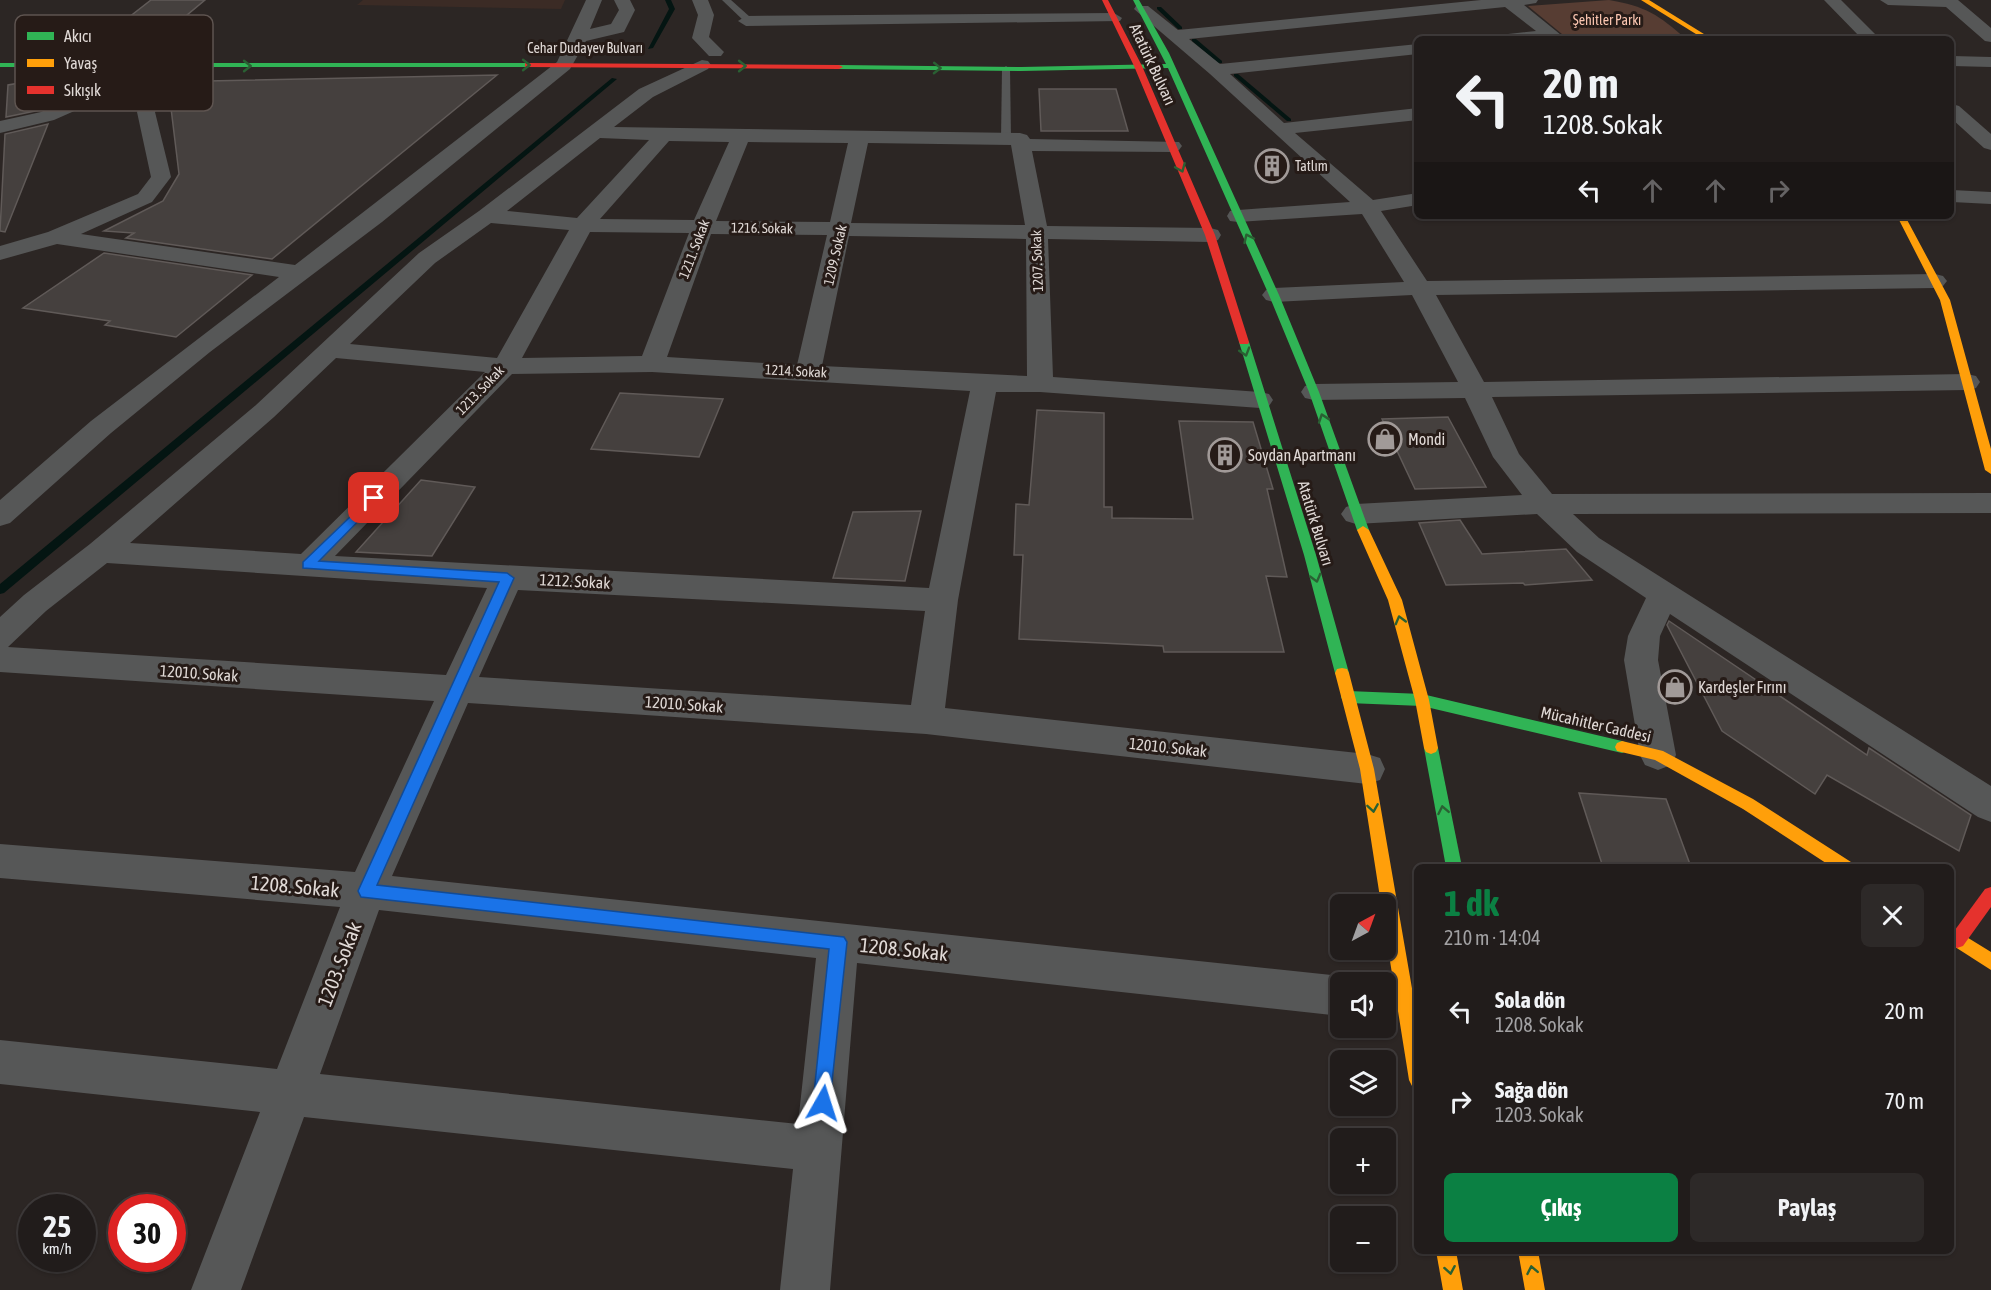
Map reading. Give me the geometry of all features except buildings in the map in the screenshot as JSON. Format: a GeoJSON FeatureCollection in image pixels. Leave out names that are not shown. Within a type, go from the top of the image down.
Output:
{"type":"FeatureCollection","features":[{"type":"Feature","properties":{"kind":"street"},"geometry":{"type":"LineString","coordinates":[[572,52],[594,0]]}},
{"type":"Feature","properties":{"kind":"street"},"geometry":{"type":"LineString","coordinates":[[0,516],[101,427],[374,217],[572,52],[618,28],[627,9],[622,0]]}},
{"type":"Feature","properties":{"kind":"street"},"geometry":{"type":"LineString","coordinates":[[0,637],[35,603],[100,552],[332,350],[427,258],[488,216],[646,93],[709,59],[700,38],[706,15],[700,0]]}},
{"type":"Feature","properties":{"kind":"street"},"geometry":{"type":"LineString","coordinates":[[738,47],[753,0]]}},
{"type":"Feature","properties":{"kind":"street"},"geometry":{"type":"LineString","coordinates":[[987,0],[1004,19]]}},
{"type":"Feature","properties":{"kind":"street","name":"Atatürk Bulvarı"},"geometry":{"type":"LineString","coordinates":[[1105,0],[1114,18],[1124,52],[1138,66],[1210,235],[1310,555],[1367,769],[1391,972]]}},
{"type":"Feature","properties":{"kind":"street"},"geometry":{"type":"LineString","coordinates":[[1124,52],[1335,19],[1530,0]]}},
{"type":"Feature","properties":{"kind":"street"},"geometry":{"type":"LineString","coordinates":[[1644,0],[1704,36]]}},
{"type":"Feature","properties":{"kind":"street"},"geometry":{"type":"LineString","coordinates":[[1832,0],[1869,36]]}},
{"type":"Feature","properties":{"kind":"street"},"geometry":{"type":"LineString","coordinates":[[1888,0],[1949,1],[1991,37]]}},
{"type":"Feature","properties":{"kind":"street"},"geometry":{"type":"LineString","coordinates":[[1508,1],[1554,36]]}},
{"type":"Feature","properties":{"kind":"street"},"geometry":{"type":"LineString","coordinates":[[1139,5],[1171,44],[1216,70],[1368,207],[1420,288],[1474,388],[1507,457],[1544,504],[1588,545],[1991,806]]}},
{"type":"Feature","properties":{"kind":"street"},"geometry":{"type":"LineString","coordinates":[[1323,6],[1335,19]]}},
{"type":"Feature","properties":{"kind":"street"},"geometry":{"type":"LineString","coordinates":[[747,20],[1114,18]]}},
{"type":"Feature","properties":{"kind":"street","name":"Atatürk Bulvarı"},"geometry":{"type":"LineString","coordinates":[[1171,44],[1170,66],[1274,295],[1314,392],[1356,514],[1395,600],[1422,700],[1453,864]]}},
{"type":"Feature","properties":{"kind":"street","name":"Cehar Dudayev Bulvarı"},"geometry":{"type":"LineString","coordinates":[[709,59],[738,47]]}},
{"type":"Feature","properties":{"kind":"street"},"geometry":{"type":"LineString","coordinates":[[1216,70],[1414,48]]}},
{"type":"Feature","properties":{"kind":"street","name":"Cehar Dudayev Bulvarı"},"geometry":{"type":"LineString","coordinates":[[0,51],[15,51]]}},
{"type":"Feature","properties":{"kind":"street","name":"Cehar Dudayev Bulvarı"},"geometry":{"type":"LineString","coordinates":[[213,66],[572,52]]}},
{"type":"Feature","properties":{"kind":"street","name":"Cehar Dudayev Bulvarı"},"geometry":{"type":"LineString","coordinates":[[213,54],[572,52],[1006,69],[1170,66]]}},
{"type":"Feature","properties":{"kind":"street"},"geometry":{"type":"LineString","coordinates":[[1954,61],[1991,62]]}},
{"type":"Feature","properties":{"kind":"street","name":"Cehar Dudayev Bulvarı"},"geometry":{"type":"LineString","coordinates":[[0,65],[15,65]]}},
{"type":"Feature","properties":{"kind":"street"},"geometry":{"type":"LineString","coordinates":[[0,127],[47,116],[58,111]]}},
{"type":"Feature","properties":{"kind":"street"},"geometry":{"type":"LineString","coordinates":[[0,253],[56,237],[144,198],[161,177],[147,111]]}},
{"type":"Feature","properties":{"kind":"street"},"geometry":{"type":"LineString","coordinates":[[1954,112],[1991,144]]}},
{"type":"Feature","properties":{"kind":"street"},"geometry":{"type":"LineString","coordinates":[[1280,129],[1414,114]]}},
{"type":"Feature","properties":{"kind":"street"},"geometry":{"type":"LineString","coordinates":[[594,132],[1172,146]]}},
{"type":"Feature","properties":{"kind":"street","name":"1213. Sokak"},"geometry":{"type":"LineString","coordinates":[[308,565],[505,366],[583,225],[664,135]]}},
{"type":"Feature","properties":{"kind":"street","name":"1211. Sokak"},"geometry":{"type":"LineString","coordinates":[[652,364],[702,227],[741,136]]}},
{"type":"Feature","properties":{"kind":"street","name":"1209. Sokak"},"geometry":{"type":"LineString","coordinates":[[808,372],[859,138]]}},
{"type":"Feature","properties":{"kind":"street","name":"1207. Sokak"},"geometry":{"type":"LineString","coordinates":[[1015,141],[1037,231],[1040,384]]}},
{"type":"Feature","properties":{"kind":"street"},"geometry":{"type":"LineString","coordinates":[[1954,196],[1991,198]]}},
{"type":"Feature","properties":{"kind":"street"},"geometry":{"type":"LineString","coordinates":[[1238,216],[1368,207],[1414,201]]}},
{"type":"Feature","properties":{"kind":"street","name":"1216. Sokak"},"geometry":{"type":"LineString","coordinates":[[488,216],[583,225],[1210,235]]}},
{"type":"Feature","properties":{"kind":"street"},"geometry":{"type":"LineString","coordinates":[[1903,219],[1946,300],[1991,470]]}},
{"type":"Feature","properties":{"kind":"street"},"geometry":{"type":"LineString","coordinates":[[56,237],[299,273]]}},
{"type":"Feature","properties":{"kind":"street"},"geometry":{"type":"LineString","coordinates":[[1274,295],[1420,288],[1935,281]]}},
{"type":"Feature","properties":{"kind":"street","name":"1214. Sokak"},"geometry":{"type":"LineString","coordinates":[[332,350],[505,366],[652,364],[984,384],[1040,384],[1260,400]]}},
{"type":"Feature","properties":{"kind":"street"},"geometry":{"type":"LineString","coordinates":[[1314,392],[1965,375],[1991,371]]}},
{"type":"Feature","properties":{"kind":"street"},"geometry":{"type":"LineString","coordinates":[[926,720],[942,600],[984,384]]}},
{"type":"Feature","properties":{"kind":"street"},"geometry":{"type":"LineString","coordinates":[[1356,514],[1544,504],[1991,503]]}},
{"type":"Feature","properties":{"kind":"street","name":"1212. Sokak"},"geometry":{"type":"LineString","coordinates":[[100,552],[507,578],[942,600]]}},
{"type":"Feature","properties":{"kind":"street","name":"1203. Sokak"},"geometry":{"type":"LineString","coordinates":[[216,1290],[366,891],[507,578]]}},
{"type":"Feature","properties":{"kind":"street"},"geometry":{"type":"LineString","coordinates":[[1658,755],[1641,660],[1644,636],[1663,594]]}},
{"type":"Feature","properties":{"kind":"street","name":"12010. Sokak"},"geometry":{"type":"LineString","coordinates":[[0,659],[926,720],[1367,769]]}},
{"type":"Feature","properties":{"kind":"street","name":"Mücahitler Caddesi"},"geometry":{"type":"LineString","coordinates":[[1348,697],[1422,700],[1658,755],[1748,804],[1840,864]]}},
{"type":"Feature","properties":{"kind":"street","name":"1208. Sokak"},"geometry":{"type":"LineString","coordinates":[[0,861],[366,891],[1330,995]]}},
{"type":"Feature","properties":{"kind":"street"},"geometry":{"type":"LineString","coordinates":[[1991,894],[1954,938],[1991,962]]}},
{"type":"Feature","properties":{"kind":"street"},"geometry":{"type":"LineString","coordinates":[[805,1290],[838,942]]}},
{"type":"Feature","properties":{"kind":"street","name":"Atatürk Bulvarı"},"geometry":{"type":"LineString","coordinates":[[1396,1005],[1414,1066]]}},
{"type":"Feature","properties":{"kind":"street"},"geometry":{"type":"LineString","coordinates":[[0,1062],[818,1149]]}},
{"type":"Feature","properties":{"kind":"street"},"geometry":{"type":"LineString","coordinates":[[1447,1254],[1453,1290]]}},
{"type":"Feature","properties":{"kind":"street"},"geometry":{"type":"LineString","coordinates":[[1529,1254],[1535,1290]]}},
{"type":"Feature","properties":{"kind":"lane"},"geometry":{"type":"LineString","coordinates":[[726,0],[747,20]]}},
{"type":"Feature","properties":{"kind":"lane"},"geometry":{"type":"LineString","coordinates":[[1006,69],[1015,141]]}},
{"type":"Feature","properties":{"kind":"shaded area"},"geometry":{"type":"Polygon","coordinates":[[[363,0],[565,0],[561,9],[357,5],[363,0]]]}},
{"type":"Feature","properties":{"kind":"green space","name":"Şehitler Parkı"},"geometry":{"type":"Polygon","coordinates":[[[1609,0],[1632,5],[1651,13],[1682,36],[1564,36],[1528,6],[1609,0]]]}},
{"type":"Feature","properties":{"kind":"waterway"},"geometry":{"type":"LineString","coordinates":[[650,48],[672,9],[668,0]]}},
{"type":"Feature","properties":{"kind":"waterway"},"geometry":{"type":"LineString","coordinates":[[1159,8],[1180,28]]}},
{"type":"Feature","properties":{"kind":"waterway"},"geometry":{"type":"LineString","coordinates":[[1194,40],[1220,62]]}},
{"type":"Feature","properties":{"kind":"waterway"},"geometry":{"type":"LineString","coordinates":[[1236,75],[1289,120]]}},
{"type":"Feature","properties":{"kind":"waterway"},"geometry":{"type":"LineString","coordinates":[[0,590],[614,79]]}},
{"type":"Feature","properties":{"kind":"traffic: fast"},"geometry":{"type":"LineString","coordinates":[[1136,0],[1165,53],[1274,295],[1314,392],[1363,530]]}},
{"type":"Feature","properties":{"kind":"traffic: fast"},"geometry":{"type":"LineString","coordinates":[[0,65],[15,65]]}},
{"type":"Feature","properties":{"kind":"traffic: fast"},"geometry":{"type":"LineString","coordinates":[[213,65],[528,65]]}},
{"type":"Feature","properties":{"kind":"traffic: fast"},"geometry":{"type":"LineString","coordinates":[[839,67],[1021,69],[1170,66]]}},
{"type":"Feature","properties":{"kind":"traffic: fast"},"geometry":{"type":"LineString","coordinates":[[1244,342],[1310,555],[1342,673]]}},
{"type":"Feature","properties":{"kind":"traffic: fast"},"geometry":{"type":"LineString","coordinates":[[1348,697],[1422,700],[1622,747]]}},
{"type":"Feature","properties":{"kind":"traffic: fast"},"geometry":{"type":"LineString","coordinates":[[1431,748],[1453,864]]}},
{"type":"Feature","properties":{"kind":"traffic: slow"},"geometry":{"type":"LineString","coordinates":[[1644,0],[1704,36]]}},
{"type":"Feature","properties":{"kind":"traffic: slow"},"geometry":{"type":"LineString","coordinates":[[1903,219],[1945,300],[1991,470]]}},
{"type":"Feature","properties":{"kind":"traffic: slow"},"geometry":{"type":"LineString","coordinates":[[1363,530],[1395,600],[1422,700],[1431,748]]}},
{"type":"Feature","properties":{"kind":"traffic: slow"},"geometry":{"type":"LineString","coordinates":[[1342,673],[1367,769],[1414,1056]]}},
{"type":"Feature","properties":{"kind":"traffic: slow"},"geometry":{"type":"LineString","coordinates":[[1622,747],[1658,755],[1748,804],[1840,864]]}},
{"type":"Feature","properties":{"kind":"traffic: slow"},"geometry":{"type":"LineString","coordinates":[[1954,937],[1991,962]]}},
{"type":"Feature","properties":{"kind":"traffic: slow"},"geometry":{"type":"LineString","coordinates":[[1447,1254],[1453,1290]]}},
{"type":"Feature","properties":{"kind":"traffic: slow"},"geometry":{"type":"LineString","coordinates":[[1529,1254],[1535,1290]]}},
{"type":"Feature","properties":{"kind":"traffic: jam"},"geometry":{"type":"LineString","coordinates":[[1105,0],[1138,66],[1210,235],[1244,342]]}},
{"type":"Feature","properties":{"kind":"traffic: jam"},"geometry":{"type":"LineString","coordinates":[[528,65],[839,67]]}},
{"type":"Feature","properties":{"kind":"traffic: jam"},"geometry":{"type":"LineString","coordinates":[[1957,940],[1991,894]]}},
{"type":"Feature","properties":{"kind":"place","name":"Tatlım"},"geometry":{"type":"Point","coordinates":[1272,166]}},
{"type":"Feature","properties":{"kind":"place","name":"Mondi"},"geometry":{"type":"Point","coordinates":[1385,439]}},
{"type":"Feature","properties":{"kind":"place","name":"Soydan Apartmanı"},"geometry":{"type":"Point","coordinates":[1225,455]}},
{"type":"Feature","properties":{"kind":"place","name":"Kardeşler Fırını"},"geometry":{"type":"Point","coordinates":[1675,687]}},
{"type":"Feature","properties":{"kind":"route"},"geometry":{"type":"LineString","coordinates":[[374,498],[308,565],[507,578],[366,891],[838,942],[823,1103]]}}]}
